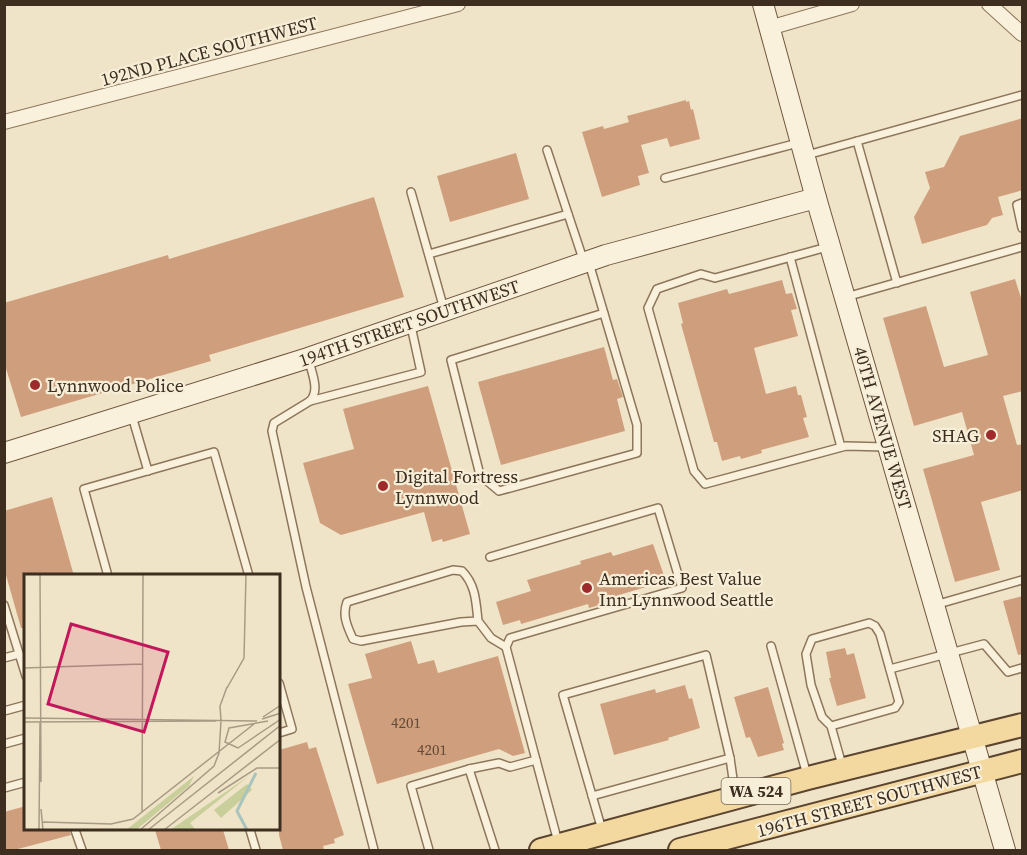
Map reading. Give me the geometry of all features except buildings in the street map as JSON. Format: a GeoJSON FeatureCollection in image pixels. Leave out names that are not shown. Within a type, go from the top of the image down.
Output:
{"type":"FeatureCollection","features":[{"type":"Feature","properties":{"kind":"main road","name":"196TH STREET SOUTHWEST"},"geometry":{"type":"LineString","coordinates":[[550,847],[808,778],[1023,725]]}},
{"type":"Feature","properties":{"kind":"main road","name":"196TH STREET SOUTHWEST"},"geometry":{"type":"LineString","coordinates":[[680,850],[703,848],[1023,761]]}},
{"type":"Feature","properties":{"kind":"street","name":"192ND PLACE SOUTHWEST"},"geometry":{"type":"LineString","coordinates":[[4,122],[458,4]]}},
{"type":"Feature","properties":{"kind":"street","name":"40TH AVENUE WEST"},"geometry":{"type":"LineString","coordinates":[[763,4],[816,198],[1005,850]]}},
{"type":"Feature","properties":{"kind":"street"},"geometry":{"type":"LineString","coordinates":[[769,28],[852,4]]}},
{"type":"Feature","properties":{"kind":"street"},"geometry":{"type":"LineString","coordinates":[[988,4],[1023,34]]}},
{"type":"Feature","properties":{"kind":"street","name":"194TH STREET SOUTHWEST"},"geometry":{"type":"LineString","coordinates":[[4,453],[308,358],[586,262],[816,198]]}},
{"type":"Feature","properties":{"kind":"lane"},"geometry":{"type":"LineString","coordinates":[[665,178],[802,149],[857,141],[1023,95]]}},
{"type":"Feature","properties":{"kind":"lane"},"geometry":{"type":"LineString","coordinates":[[857,141],[897,283]]}},
{"type":"Feature","properties":{"kind":"lane"},"geometry":{"type":"LineString","coordinates":[[547,150],[604,313],[637,425],[637,453],[499,491],[480,475],[451,360],[604,313]]}},
{"type":"Feature","properties":{"kind":"lane"},"geometry":{"type":"LineString","coordinates":[[411,192],[444,312]]}},
{"type":"Feature","properties":{"kind":"lane"},"geometry":{"type":"LineString","coordinates":[[1023,203],[1017,205],[1023,228]]}},
{"type":"Feature","properties":{"kind":"lane"},"geometry":{"type":"LineString","coordinates":[[429,254],[568,214]]}},
{"type":"Feature","properties":{"kind":"lane"},"geometry":{"type":"LineString","coordinates":[[830,246],[716,278],[701,274],[657,289],[648,308],[694,471],[705,484],[842,447],[889,447]]}},
{"type":"Feature","properties":{"kind":"lane"},"geometry":{"type":"LineString","coordinates":[[845,298],[1023,247]]}},
{"type":"Feature","properties":{"kind":"lane"},"geometry":{"type":"LineString","coordinates":[[790,257],[842,447]]}},
{"type":"Feature","properties":{"kind":"lane"},"geometry":{"type":"LineString","coordinates":[[310,401],[421,372],[410,323]]}},
{"type":"Feature","properties":{"kind":"lane"},"geometry":{"type":"LineString","coordinates":[[308,358],[316,390],[315,396],[274,423],[272,430],[306,587],[375,850]]}},
{"type":"Feature","properties":{"kind":"lane"},"geometry":{"type":"LineString","coordinates":[[132,414],[148,471]]}},
{"type":"Feature","properties":{"kind":"lane"},"geometry":{"type":"LineString","coordinates":[[107,574],[84,489],[214,452],[248,574]]}},
{"type":"Feature","properties":{"kind":"lane"},"geometry":{"type":"LineString","coordinates":[[490,557],[658,508],[682,588],[510,638],[506,647],[536,760],[550,847]]}},
{"type":"Feature","properties":{"kind":"lane"},"geometry":{"type":"LineString","coordinates":[[478,621],[461,622],[361,641],[353,639],[343,611],[347,602],[368,594],[453,570],[462,570],[475,593],[478,621],[491,638],[506,647]]}},
{"type":"Feature","properties":{"kind":"lane"},"geometry":{"type":"LineString","coordinates":[[935,605],[1023,580]]}},
{"type":"Feature","properties":{"kind":"lane"},"geometry":{"type":"LineString","coordinates":[[4,605],[24,670]]}},
{"type":"Feature","properties":{"kind":"lane"},"geometry":{"type":"LineString","coordinates":[[831,726],[895,708],[899,702],[880,634],[875,626],[868,623],[812,639],[806,654],[811,685],[822,717],[831,726],[843,769]]}},
{"type":"Feature","properties":{"kind":"lane"},"geometry":{"type":"LineString","coordinates":[[890,669],[984,644],[1008,672],[1023,668]]}},
{"type":"Feature","properties":{"kind":"lane"},"geometry":{"type":"LineString","coordinates":[[771,646],[808,778]]}},
{"type":"Feature","properties":{"kind":"lane"},"geometry":{"type":"LineString","coordinates":[[4,658],[19,654]]}},
{"type":"Feature","properties":{"kind":"lane"},"geometry":{"type":"LineString","coordinates":[[603,832],[563,695],[706,655],[730,758],[735,797]]}},
{"type":"Feature","properties":{"kind":"lane"},"geometry":{"type":"LineString","coordinates":[[280,687],[292,729],[280,733]]}},
{"type":"Feature","properties":{"kind":"lane"},"geometry":{"type":"LineString","coordinates":[[4,711],[24,706]]}},
{"type":"Feature","properties":{"kind":"lane"},"geometry":{"type":"LineString","coordinates":[[4,744],[24,739]]}},
{"type":"Feature","properties":{"kind":"lane"},"geometry":{"type":"LineString","coordinates":[[592,796],[730,758]]}},
{"type":"Feature","properties":{"kind":"lane"},"geometry":{"type":"LineString","coordinates":[[429,850],[411,786],[470,769],[499,764],[510,767],[536,760]]}},
{"type":"Feature","properties":{"kind":"lane"},"geometry":{"type":"LineString","coordinates":[[470,769],[495,850]]}},
{"type":"Feature","properties":{"kind":"lane"},"geometry":{"type":"LineString","coordinates":[[4,788],[24,783]]}},
{"type":"Feature","properties":{"kind":"lane"},"geometry":{"type":"LineString","coordinates":[[75,831],[82,850]]}},
{"type":"Feature","properties":{"kind":"lane"},"geometry":{"type":"LineString","coordinates":[[250,831],[256,850]]}},
{"type":"Feature","properties":{"kind":"place","name":"Lynnwood Police"},"geometry":{"type":"Point","coordinates":[35,385]}},
{"type":"Feature","properties":{"kind":"place","name":"SHAG"},"geometry":{"type":"Point","coordinates":[991,435]}},
{"type":"Feature","properties":{"kind":"place","name":"Digital Fortress Lynnwood"},"geometry":{"type":"Point","coordinates":[383,486]}},
{"type":"Feature","properties":{"kind":"place","name":"Americas Best Value Inn Lynnwood Seattle"},"geometry":{"type":"Point","coordinates":[587,588]}}]}
